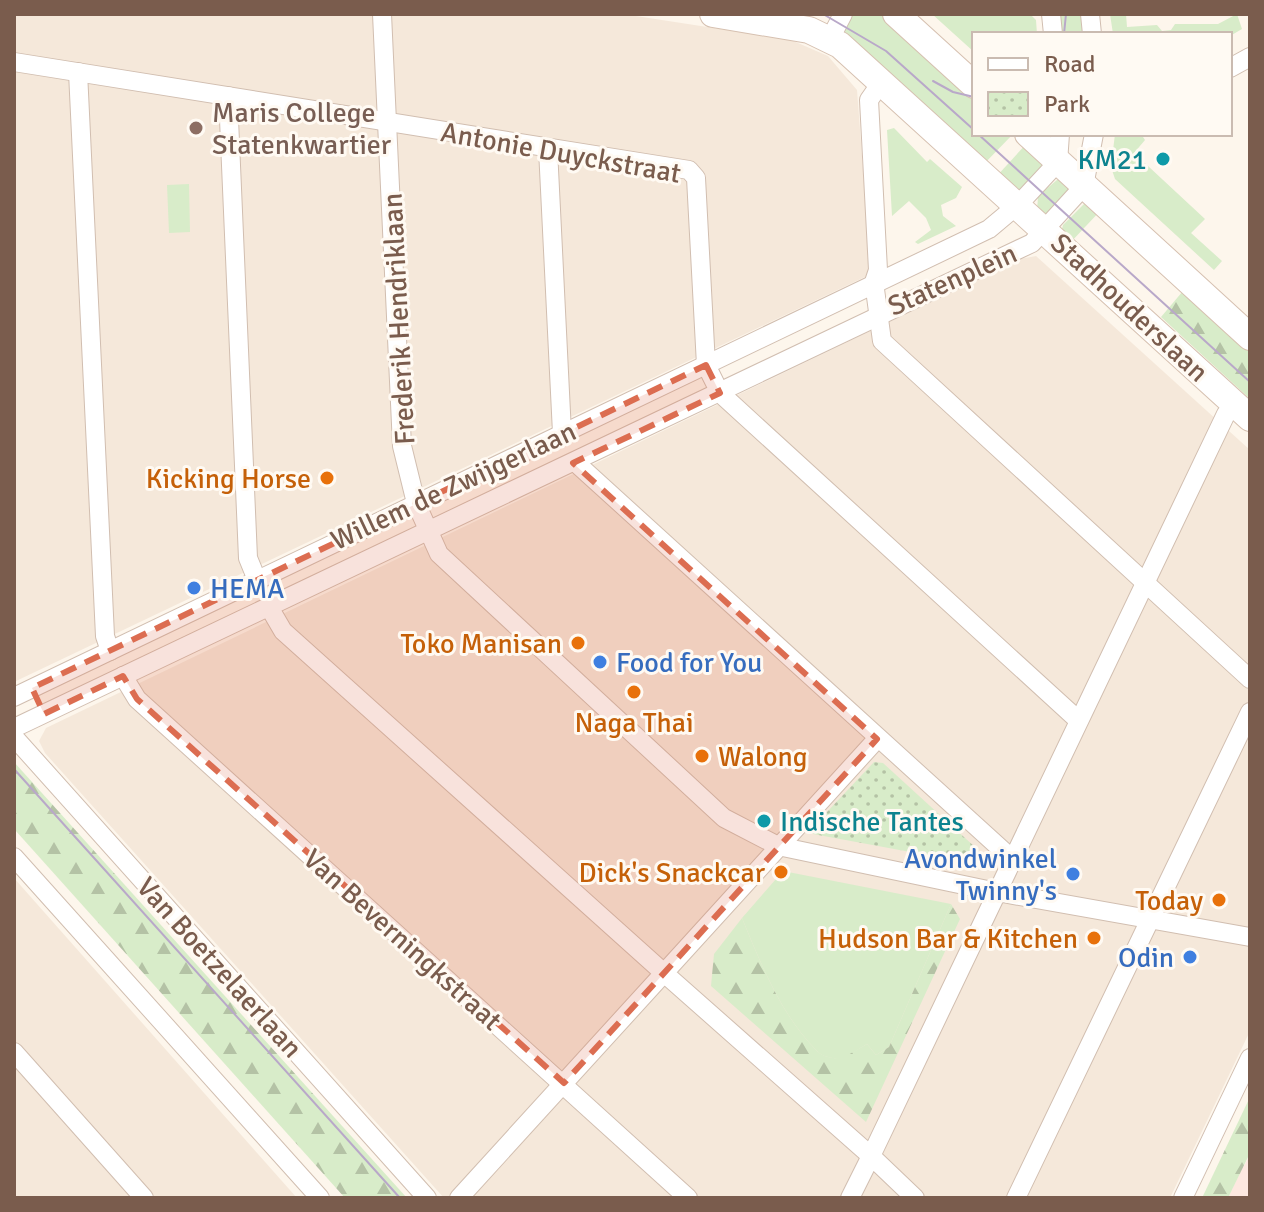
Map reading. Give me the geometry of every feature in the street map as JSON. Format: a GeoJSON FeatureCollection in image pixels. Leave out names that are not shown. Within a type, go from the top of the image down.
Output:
{"type":"FeatureCollection","features":[{"type":"Feature","properties":{"kind":"street","name":"Frederik Hendriklaan"},"geometry":{"type":"LineString","coordinates":[[382,14],[402,446],[416,503],[439,554],[724,818],[778,846],[997,892],[1250,937]]}},
{"type":"Feature","properties":{"kind":"street"},"geometry":{"type":"LineString","coordinates":[[713,14],[809,30],[830,39],[843,14]]}},
{"type":"Feature","properties":{"kind":"street"},"geometry":{"type":"LineString","coordinates":[[896,14],[972,83]]}},
{"type":"Feature","properties":{"kind":"street","name":"Statenplein"},"geometry":{"type":"LineString","coordinates":[[830,39],[883,80],[1045,228]]}},
{"type":"Feature","properties":{"kind":"street"},"geometry":{"type":"LineString","coordinates":[[1232,67],[1250,57]]}},
{"type":"Feature","properties":{"kind":"street","name":"Antonie Duyckstraat"},"geometry":{"type":"LineString","coordinates":[[14,62],[689,170],[696,178],[706,365],[720,393],[1078,720]]}},
{"type":"Feature","properties":{"kind":"street"},"geometry":{"type":"LineString","coordinates":[[78,72],[105,636],[110,651]]}},
{"type":"Feature","properties":{"kind":"street","name":"Statenplein"},"geometry":{"type":"LineString","coordinates":[[883,80],[869,100],[878,270],[874,282],[880,316],[1032,243],[1084,186]]}},
{"type":"Feature","properties":{"kind":"street"},"geometry":{"type":"LineString","coordinates":[[228,96],[248,558],[257,580]]}},
{"type":"Feature","properties":{"kind":"street"},"geometry":{"type":"LineString","coordinates":[[1030,136],[1084,186]]}},
{"type":"Feature","properties":{"kind":"street"},"geometry":{"type":"LineString","coordinates":[[1058,162],[1060,136]]}},
{"type":"Feature","properties":{"kind":"street"},"geometry":{"type":"LineString","coordinates":[[1084,186],[1094,136]]}},
{"type":"Feature","properties":{"kind":"street"},"geometry":{"type":"LineString","coordinates":[[548,149],[562,433]]}},
{"type":"Feature","properties":{"kind":"street","name":"Statenplein"},"geometry":{"type":"LineString","coordinates":[[874,282],[989,229],[1019,204],[1058,162]]}},
{"type":"Feature","properties":{"kind":"street","name":"Stadhouderslaan"},"geometry":{"type":"LineString","coordinates":[[1084,186],[1250,337]]}},
{"type":"Feature","properties":{"kind":"street","name":"Stadhouderslaan"},"geometry":{"type":"LineString","coordinates":[[1045,228],[1242,411]]}},
{"type":"Feature","properties":{"kind":"street","name":"Willem de Zwijgerlaan"},"geometry":{"type":"LineString","coordinates":[[14,697],[874,282]]}},
{"type":"Feature","properties":{"kind":"street"},"geometry":{"type":"LineString","coordinates":[[880,316],[882,341],[895,354],[1250,679]]}},
{"type":"Feature","properties":{"kind":"street","name":"Willem de Zwijgerlaan"},"geometry":{"type":"LineString","coordinates":[[14,728],[880,316]]}},
{"type":"Feature","properties":{"kind":"street"},"geometry":{"type":"LineString","coordinates":[[850,1198],[1226,414],[1242,411]]}},
{"type":"Feature","properties":{"kind":"street"},"geometry":{"type":"LineString","coordinates":[[575,462],[1011,858]]}},
{"type":"Feature","properties":{"kind":"street"},"geometry":{"type":"LineString","coordinates":[[269,607],[283,631],[915,1198]]}},
{"type":"Feature","properties":{"kind":"street","name":"Van Beverningkstraat"},"geometry":{"type":"LineString","coordinates":[[123,676],[137,699],[688,1198]]}},
{"type":"Feature","properties":{"kind":"street"},"geometry":{"type":"LineString","coordinates":[[32,688],[44,714]]}},
{"type":"Feature","properties":{"kind":"street"},"geometry":{"type":"LineString","coordinates":[[1016,1198],[1250,712]]}},
{"type":"Feature","properties":{"kind":"street","name":"Van Boetzelaerlaan"},"geometry":{"type":"LineString","coordinates":[[14,737],[427,1198]]}},
{"type":"Feature","properties":{"kind":"street"},"geometry":{"type":"LineString","coordinates":[[459,1198],[877,739]]}},
{"type":"Feature","properties":{"kind":"street"},"geometry":{"type":"LineString","coordinates":[[14,857],[320,1198]]}},
{"type":"Feature","properties":{"kind":"street"},"geometry":{"type":"LineString","coordinates":[[14,1052],[144,1198]]}},
{"type":"Feature","properties":{"kind":"street"},"geometry":{"type":"LineString","coordinates":[[1183,1198],[1250,1058]]}},
{"type":"Feature","properties":{"kind":"highlighted area"},"geometry":{"type":"Polygon","coordinates":[[[706,365],[720,393],[573,463],[877,739],[564,1083],[137,699],[123,676],[44,714],[32,688],[706,365]]]}},
{"type":"Feature","properties":{"kind":"shaded area"},"geometry":{"type":"Polygon","coordinates":[[[14,14],[623,14],[791,40],[828,56],[857,90],[871,274],[14,682],[14,14]]]}},
{"type":"Feature","properties":{"kind":"shaded area"},"geometry":{"type":"Polygon","coordinates":[[[1036,256],[1250,450],[1250,1031],[1170,1198],[444,1198],[45,753],[39,741],[46,728],[1020,259],[1036,256]]]}},
{"type":"Feature","properties":{"kind":"shaded area"},"geometry":{"type":"Polygon","coordinates":[[[14,878],[297,1198],[14,1198],[14,878]]]}},
{"type":"Feature","properties":{"kind":"shaded area"},"geometry":{"type":"Polygon","coordinates":[[[1250,1155],[1250,1198],[1228,1198],[1240,1173],[1250,1155]]]}},
{"type":"Feature","properties":{"kind":"green space"},"geometry":{"type":"Polygon","coordinates":[[[852,14],[892,14],[972,88],[972,136],[1011,136],[983,165],[842,33],[852,14]]]}},
{"type":"Feature","properties":{"kind":"green space"},"geometry":{"type":"Polygon","coordinates":[[[932,14],[1030,14],[1036,20],[1037,32],[972,32],[972,50],[932,14]]]}},
{"type":"Feature","properties":{"kind":"green space"},"geometry":{"type":"Polygon","coordinates":[[[1062,14],[1080,14],[1085,21],[1086,32],[1059,32],[1058,20],[1062,14]]]}},
{"type":"Feature","properties":{"kind":"green space"},"geometry":{"type":"Polygon","coordinates":[[[1110,14],[1126,14],[1127,27],[1157,25],[1162,31],[1171,30],[1175,24],[1218,24],[1237,14],[1242,29],[1232,35],[1232,32],[1113,32],[1110,14]]]}},
{"type":"Feature","properties":{"kind":"green space"},"geometry":{"type":"Polygon","coordinates":[[[894,128],[927,162],[930,159],[962,187],[956,198],[941,205],[943,216],[956,226],[918,244],[915,242],[931,230],[926,218],[909,201],[892,216],[887,130],[894,128]]]}},
{"type":"Feature","properties":{"kind":"green space"},"geometry":{"type":"Polygon","coordinates":[[[1115,136],[1142,136],[1145,140],[1134,153],[1205,219],[1191,233],[1222,261],[1214,270],[1115,179],[1111,167],[1115,136]]]}},
{"type":"Feature","properties":{"kind":"green space"},"geometry":{"type":"Polygon","coordinates":[[[1028,142],[1044,165],[1019,192],[995,178],[1028,142]]]}},
{"type":"Feature","properties":{"kind":"green space"},"geometry":{"type":"Polygon","coordinates":[[[1057,180],[1063,180],[1069,190],[1045,215],[1037,211],[1038,196],[1057,180]]]}},
{"type":"Feature","properties":{"kind":"green space"},"geometry":{"type":"Polygon","coordinates":[[[189,184],[190,232],[169,233],[167,185],[189,184]]]}},
{"type":"Feature","properties":{"kind":"green space"},"geometry":{"type":"Polygon","coordinates":[[[1087,201],[1102,209],[1069,244],[1061,233],[1063,225],[1087,201]]]}},
{"type":"Feature","properties":{"kind":"green space"},"geometry":{"type":"Polygon","coordinates":[[[1183,291],[1250,352],[1250,399],[1161,317],[1183,291]]]}},
{"type":"Feature","properties":{"kind":"green space"},"geometry":{"type":"Polygon","coordinates":[[[14,762],[407,1198],[345,1198],[15,830],[14,762]]]}},
{"type":"Feature","properties":{"kind":"green space"},"geometry":{"type":"Polygon","coordinates":[[[874,762],[883,763],[988,859],[986,866],[813,834],[811,829],[874,762]]]}},
{"type":"Feature","properties":{"kind":"green space"},"geometry":{"type":"Polygon","coordinates":[[[783,871],[951,904],[889,1047],[876,1055],[867,1044],[841,1060],[819,1053],[793,1022],[773,988],[742,918],[783,871]]]}},
{"type":"Feature","properties":{"kind":"green space"},"geometry":{"type":"Polygon","coordinates":[[[951,904],[960,919],[866,1122],[711,986],[714,954],[742,918],[782,1005],[817,1051],[841,1059],[867,1044],[876,1055],[889,1047],[951,904]]]}},
{"type":"Feature","properties":{"kind":"green space"},"geometry":{"type":"Polygon","coordinates":[[[1250,1097],[1250,1153],[1228,1198],[1202,1198],[1250,1097]]]}},
{"type":"Feature","properties":{"kind":"tram line"},"geometry":{"type":"LineString","coordinates":[[823,14],[886,51],[972,128]]}},
{"type":"Feature","properties":{"kind":"tram line"},"geometry":{"type":"LineString","coordinates":[[1064,32],[1066,14]]}},
{"type":"Feature","properties":{"kind":"tram line"},"geometry":{"type":"LineString","coordinates":[[933,81],[953,92],[972,97]]}},
{"type":"Feature","properties":{"kind":"tram line"},"geometry":{"type":"LineString","coordinates":[[980,136],[1250,382]]}},
{"type":"Feature","properties":{"kind":"tram line"},"geometry":{"type":"LineString","coordinates":[[14,769],[400,1198]]}},
{"type":"Feature","properties":{"kind":"place","name":"Maris College Statenkwartier"},"geometry":{"type":"Point","coordinates":[196,128]}},
{"type":"Feature","properties":{"kind":"place","name":"KM21"},"geometry":{"type":"Point","coordinates":[1163,159]}},
{"type":"Feature","properties":{"kind":"place","name":"Kicking Horse"},"geometry":{"type":"Point","coordinates":[327,478]}},
{"type":"Feature","properties":{"kind":"place","name":"HEMA"},"geometry":{"type":"Point","coordinates":[194,588]}},
{"type":"Feature","properties":{"kind":"place","name":"Toko Manisan"},"geometry":{"type":"Point","coordinates":[578,643]}},
{"type":"Feature","properties":{"kind":"place","name":"Food for You"},"geometry":{"type":"Point","coordinates":[600,662]}},
{"type":"Feature","properties":{"kind":"place","name":"Naga Thai"},"geometry":{"type":"Point","coordinates":[634,692]}},
{"type":"Feature","properties":{"kind":"place","name":"Walong"},"geometry":{"type":"Point","coordinates":[702,756]}},
{"type":"Feature","properties":{"kind":"place","name":"Indische Tantes"},"geometry":{"type":"Point","coordinates":[764,821]}},
{"type":"Feature","properties":{"kind":"place","name":"Dick's Snackcar"},"geometry":{"type":"Point","coordinates":[781,872]}},
{"type":"Feature","properties":{"kind":"place","name":"Avondwinkel Twinny's"},"geometry":{"type":"Point","coordinates":[1073,874]}},
{"type":"Feature","properties":{"kind":"place","name":"Today"},"geometry":{"type":"Point","coordinates":[1219,900]}},
{"type":"Feature","properties":{"kind":"place","name":"Hudson Bar & Kitchen"},"geometry":{"type":"Point","coordinates":[1094,938]}},
{"type":"Feature","properties":{"kind":"place","name":"Odin"},"geometry":{"type":"Point","coordinates":[1190,957]}}]}
